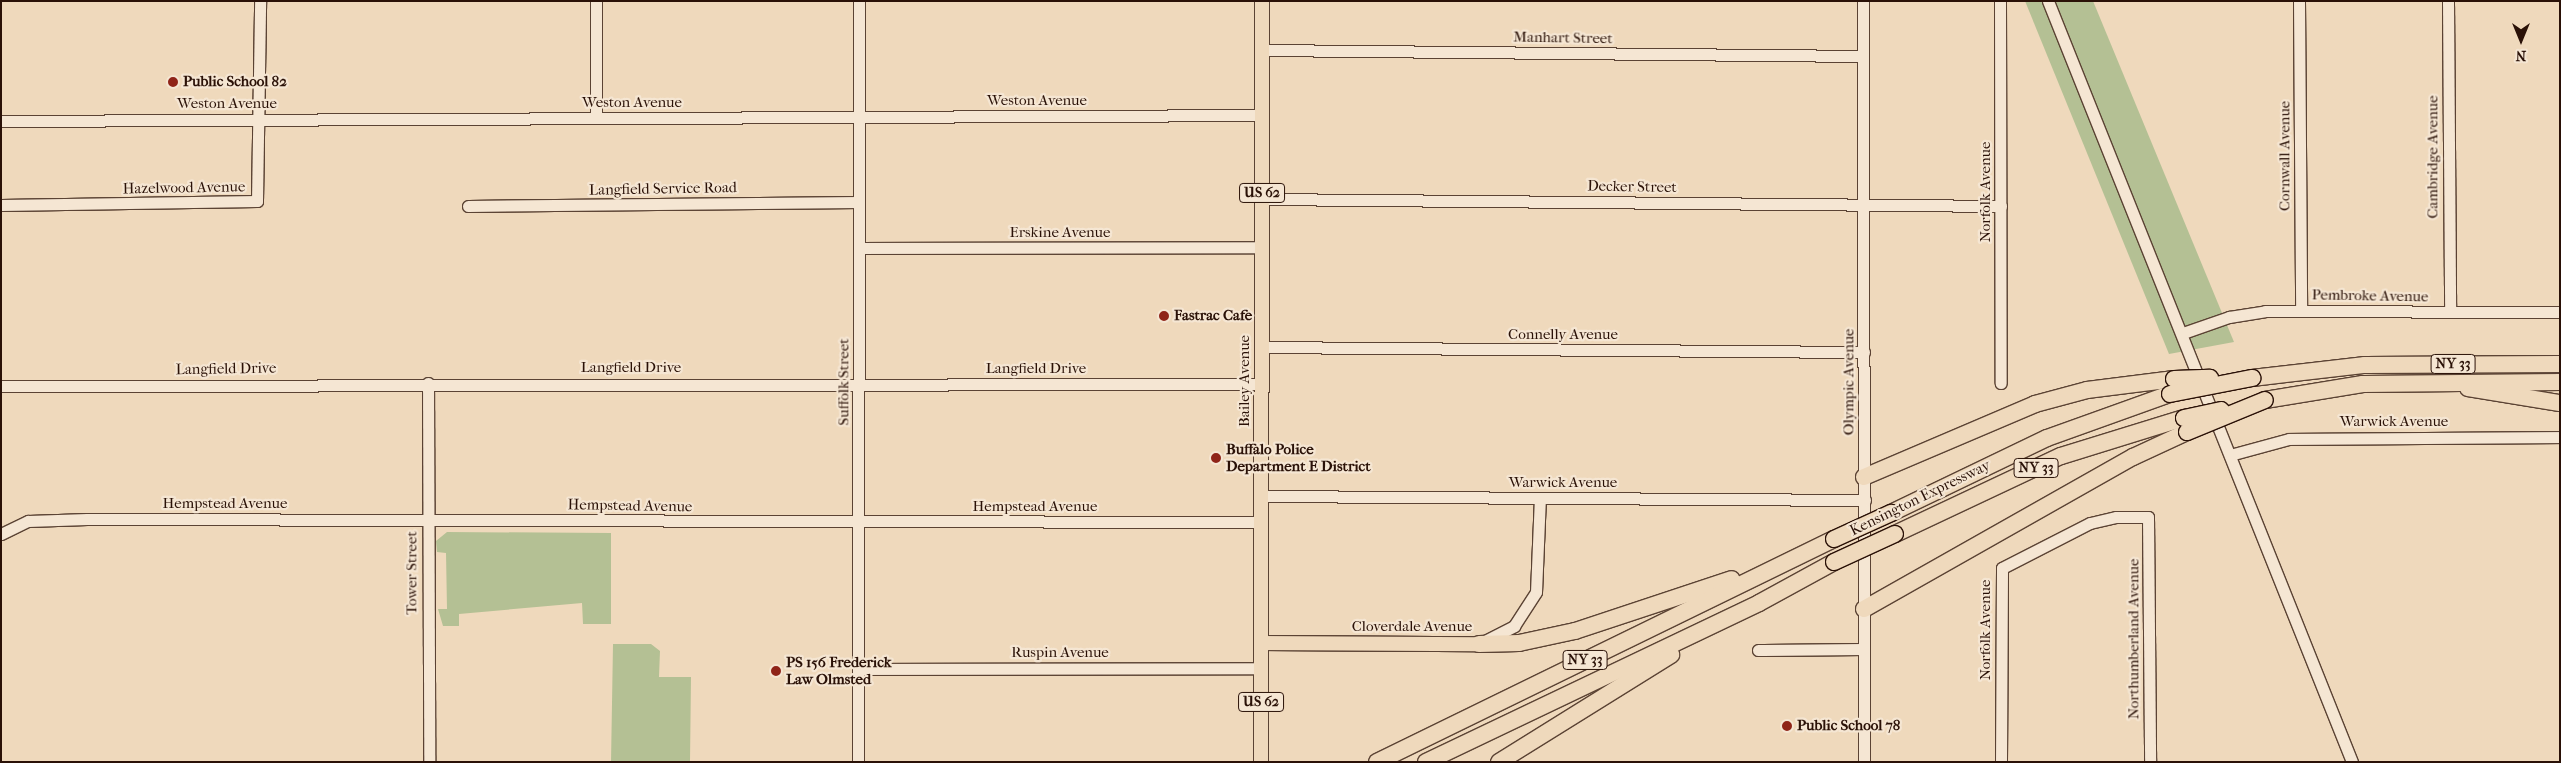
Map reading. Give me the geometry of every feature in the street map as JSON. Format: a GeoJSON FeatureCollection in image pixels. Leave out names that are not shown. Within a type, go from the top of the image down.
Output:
{"type":"FeatureCollection","features":[{"type":"Feature","properties":{"kind":"highway"},"geometry":{"type":"LineString","coordinates":[[2542,364],[2560,359]]}},
{"type":"Feature","properties":{"kind":"highway","name":"NY 33"},"geometry":{"type":"LineString","coordinates":[[2172,387],[2365,365],[2560,364]]}},
{"type":"Feature","properties":{"kind":"highway"},"geometry":{"type":"LineString","coordinates":[[2437,381],[2560,403]]}},
{"type":"Feature","properties":{"kind":"highway","name":"NY 33"},"geometry":{"type":"LineString","coordinates":[[2186,425],[2265,400],[2363,384],[2437,381],[2560,382]]}},
{"type":"Feature","properties":{"kind":"highway"},"geometry":{"type":"LineString","coordinates":[[1864,477],[2035,404],[2087,390],[2172,387]]}},
{"type":"Feature","properties":{"kind":"highway","name":"Kensington Expressway"},"geometry":{"type":"LineString","coordinates":[[1378,762],[1793,558],[2047,438],[2172,387]]}},
{"type":"Feature","properties":{"kind":"highway"},"geometry":{"type":"LineString","coordinates":[[1864,609],[2186,425]]}},
{"type":"Feature","properties":{"kind":"highway","name":"Kensington Expressway"},"geometry":{"type":"LineString","coordinates":[[1426,762],[1759,603],[1834,562],[2061,456],[2186,425]]}},
{"type":"Feature","properties":{"kind":"highway"},"geometry":{"type":"LineString","coordinates":[[1479,644],[1519,643],[1575,631],[1793,558]]}},
{"type":"Feature","properties":{"kind":"highway"},"geometry":{"type":"LineString","coordinates":[[1499,762],[1759,603]]}},
{"type":"Feature","properties":{"kind":"main road","name":"Bailey Avenue"},"geometry":{"type":"LineString","coordinates":[[1261,762],[1262,1]]}},
{"type":"Feature","properties":{"kind":"main road","name":"Cloverdale Avenue"},"geometry":{"type":"LineString","coordinates":[[1261,643],[1479,644]]}},
{"type":"Feature","properties":{"kind":"street","name":"Hazelwood Avenue"},"geometry":{"type":"LineString","coordinates":[[1,205],[257,201],[261,119],[260,1]]}},
{"type":"Feature","properties":{"kind":"street"},"geometry":{"type":"LineString","coordinates":[[596,1],[596,118]]}},
{"type":"Feature","properties":{"kind":"street","name":"Suffolk Street"},"geometry":{"type":"LineString","coordinates":[[858,762],[859,1]]}},
{"type":"Feature","properties":{"kind":"street","name":"Olympic Avenue"},"geometry":{"type":"LineString","coordinates":[[1863,1],[1864,762]]}},
{"type":"Feature","properties":{"kind":"street","name":"Norfolk Avenue"},"geometry":{"type":"LineString","coordinates":[[2000,1],[2001,383]]}},
{"type":"Feature","properties":{"kind":"street"},"geometry":{"type":"LineString","coordinates":[[2048,1],[2183,333],[2352,762]]}},
{"type":"Feature","properties":{"kind":"street","name":"Cornwall Avenue"},"geometry":{"type":"LineString","coordinates":[[2299,1],[2301,310]]}},
{"type":"Feature","properties":{"kind":"street","name":"Cambridge Avenue"},"geometry":{"type":"LineString","coordinates":[[2448,1],[2450,312]]}},
{"type":"Feature","properties":{"kind":"street","name":"Manhart Street"},"geometry":{"type":"LineString","coordinates":[[1262,50],[1863,56]]}},
{"type":"Feature","properties":{"kind":"street","name":"Weston Avenue"},"geometry":{"type":"LineString","coordinates":[[1,121],[859,118],[1262,114]]}},
{"type":"Feature","properties":{"kind":"street","name":"Decker Street"},"geometry":{"type":"LineString","coordinates":[[1262,198],[2001,206]]}},
{"type":"Feature","properties":{"kind":"street","name":"Langfield Service Road"},"geometry":{"type":"LineString","coordinates":[[468,206],[859,202]]}},
{"type":"Feature","properties":{"kind":"street","name":"Erskine Avenue"},"geometry":{"type":"LineString","coordinates":[[859,248],[1262,247]]}},
{"type":"Feature","properties":{"kind":"street","name":"Pembroke Avenue"},"geometry":{"type":"LineString","coordinates":[[2183,333],[2230,317],[2301,310],[2560,312]]}},
{"type":"Feature","properties":{"kind":"street","name":"Connelly Avenue"},"geometry":{"type":"LineString","coordinates":[[1262,347],[1864,352]]}},
{"type":"Feature","properties":{"kind":"street","name":"Langfield Drive"},"geometry":{"type":"LineString","coordinates":[[1,386],[428,383],[1262,384]]}},
{"type":"Feature","properties":{"kind":"street","name":"Tower Street"},"geometry":{"type":"LineString","coordinates":[[428,383],[429,762]]}},
{"type":"Feature","properties":{"kind":"street","name":"Warwick Avenue"},"geometry":{"type":"LineString","coordinates":[[2230,455],[2289,438],[2560,437]]}},
{"type":"Feature","properties":{"kind":"street","name":"Warwick Avenue"},"geometry":{"type":"LineString","coordinates":[[1261,496],[1865,500]]}},
{"type":"Feature","properties":{"kind":"street","name":"Cloverdale Avenue"},"geometry":{"type":"LineString","coordinates":[[1479,644],[1514,626],[1532,601],[1540,573],[1540,498]]}},
{"type":"Feature","properties":{"kind":"street","name":"Norfolk Avenue"},"geometry":{"type":"LineString","coordinates":[[2001,762],[2002,568],[2090,523],[2148,517]]}},
{"type":"Feature","properties":{"kind":"street","name":"Northumberland Avenue"},"geometry":{"type":"LineString","coordinates":[[2148,517],[2150,762]]}},
{"type":"Feature","properties":{"kind":"street","name":"Hempstead Avenue"},"geometry":{"type":"LineString","coordinates":[[1,534],[28,520],[427,519],[1261,522]]}},
{"type":"Feature","properties":{"kind":"street"},"geometry":{"type":"LineString","coordinates":[[1758,650],[1864,649]]}},
{"type":"Feature","properties":{"kind":"street","name":"Ruspin Avenue"},"geometry":{"type":"LineString","coordinates":[[859,669],[1261,668]]}},
{"type":"Feature","properties":{"kind":"green space"},"geometry":{"type":"Polygon","coordinates":[[[2025,1],[2093,1],[2234,342],[2169,354],[2025,1]]]}},
{"type":"Feature","properties":{"kind":"green space"},"geometry":{"type":"Polygon","coordinates":[[[447,532],[611,533],[611,624],[583,624],[582,603],[459,614],[459,626],[443,626],[438,609],[447,609],[446,553],[437,552],[436,541],[447,532]]]}},
{"type":"Feature","properties":{"kind":"green space"},"geometry":{"type":"Polygon","coordinates":[[[613,644],[651,644],[660,651],[659,677],[691,677],[690,762],[611,762],[613,644]]]}},
{"type":"Feature","properties":{"kind":"place","name":"Public School 82"},"geometry":{"type":"Point","coordinates":[173,82]}},
{"type":"Feature","properties":{"kind":"place","name":"Fastrac Cafe"},"geometry":{"type":"Point","coordinates":[1164,316]}},
{"type":"Feature","properties":{"kind":"place","name":"Buffalo Police Department E District"},"geometry":{"type":"Point","coordinates":[1216,458]}},
{"type":"Feature","properties":{"kind":"place","name":"PS 156 Frederick Law Olmsted"},"geometry":{"type":"Point","coordinates":[776,671]}},
{"type":"Feature","properties":{"kind":"place","name":"Public School 78"},"geometry":{"type":"Point","coordinates":[1787,726]}}]}
